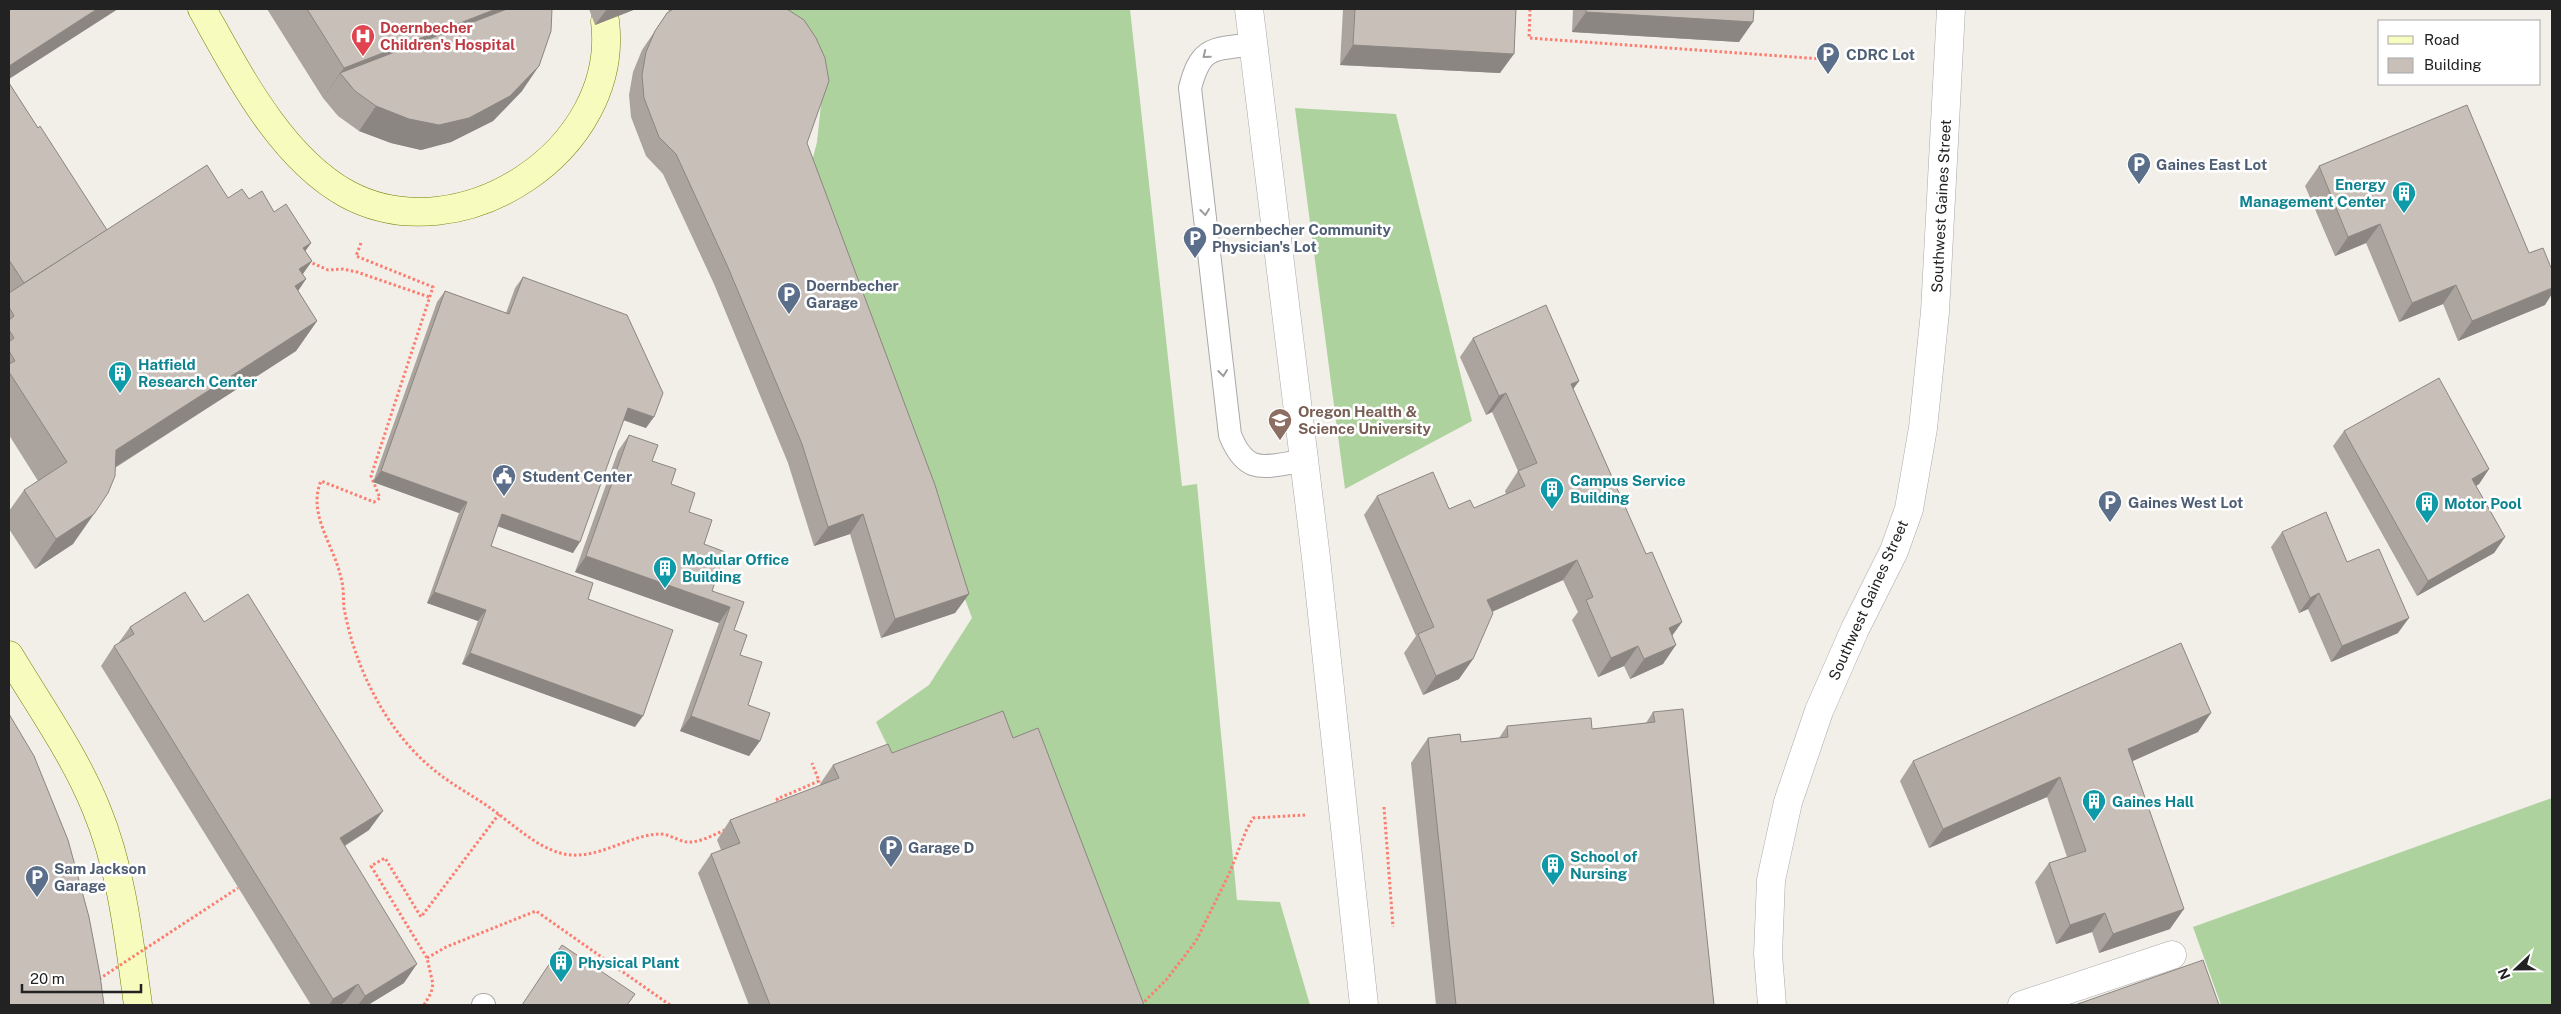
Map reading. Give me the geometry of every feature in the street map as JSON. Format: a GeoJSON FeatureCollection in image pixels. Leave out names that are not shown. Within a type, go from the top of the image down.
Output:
{"type":"FeatureCollection","features":[{"type":"Feature","properties":{"kind":"street"},"geometry":{"type":"LineString","coordinates":[[202,9],[245,85],[281,135],[316,174],[367,204],[412,211],[438,211],[487,199],[516,185],[542,166],[560,148],[584,118],[601,79],[607,44],[604,21]]}},
{"type":"Feature","properties":{"kind":"street"},"geometry":{"type":"LineString","coordinates":[[1249,9],[1316,558],[1364,1005]]}},
{"type":"Feature","properties":{"kind":"street","name":"Southwest Gaines Street"},"geometry":{"type":"LineString","coordinates":[[1772,1005],[1768,954],[1771,880],[1788,802],[1819,711],[1855,629],[1894,550],[1911,500],[1923,428],[1935,312],[1951,9]]}},
{"type":"Feature","properties":{"kind":"street"},"geometry":{"type":"LineString","coordinates":[[9,655],[75,764],[96,808],[122,897],[138,1005]]}},
{"type":"Feature","properties":{"kind":"street"},"geometry":{"type":"LineString","coordinates":[[2022,1005],[2172,955]]}},
{"type":"Feature","properties":{"kind":"lane"},"geometry":{"type":"LineString","coordinates":[[1252,44],[1212,50],[1202,57],[1190,88],[1230,435],[1238,452],[1247,462],[1259,467],[1303,461]]}},
{"type":"Feature","properties":{"kind":"path"},"geometry":{"type":"LineString","coordinates":[[1530,9],[1529,38],[1836,60]]}},
{"type":"Feature","properties":{"kind":"path"},"geometry":{"type":"LineString","coordinates":[[361,243],[356,256],[433,287],[371,476],[380,498],[374,502],[322,481],[317,494],[317,508],[340,569],[344,608],[358,655],[377,702],[414,752],[434,770],[552,850],[571,855],[584,854],[659,834],[694,841],[735,825]]}},
{"type":"Feature","properties":{"kind":"path"},"geometry":{"type":"LineString","coordinates":[[304,260],[328,270],[343,269],[357,272],[429,297]]}},
{"type":"Feature","properties":{"kind":"path"},"geometry":{"type":"LineString","coordinates":[[771,810],[780,806],[777,799],[819,782],[812,764]]}},
{"type":"Feature","properties":{"kind":"path"},"geometry":{"type":"LineString","coordinates":[[1384,807],[1393,930]]}},
{"type":"Feature","properties":{"kind":"path"},"geometry":{"type":"LineString","coordinates":[[424,1005],[431,993],[433,984],[427,958],[371,866],[385,858],[421,917],[500,814]]}},
{"type":"Feature","properties":{"kind":"path"},"geometry":{"type":"LineString","coordinates":[[1141,1005],[1167,979],[1196,941],[1229,874],[1246,831],[1254,818],[1305,815]]}},
{"type":"Feature","properties":{"kind":"path"},"geometry":{"type":"LineString","coordinates":[[94,981],[238,888]]}},
{"type":"Feature","properties":{"kind":"path"},"geometry":{"type":"LineString","coordinates":[[427,958],[446,948],[536,911],[670,1005]]}},
{"type":"Feature","properties":{"kind":"green space"},"geometry":{"type":"Polygon","coordinates":[[[756,9],[1130,9],[1182,486],[1197,484],[1237,900],[1280,902],[1310,1005],[1130,1005],[990,718],[891,753],[876,722],[929,685],[972,618],[808,177],[817,142],[823,85],[756,9]]]}},
{"type":"Feature","properties":{"kind":"green space"},"geometry":{"type":"Polygon","coordinates":[[[1295,108],[1396,114],[1472,421],[1345,489],[1295,108]]]}},
{"type":"Feature","properties":{"kind":"green space"},"geometry":{"type":"Polygon","coordinates":[[[2552,798],[2552,1005],[2221,1005],[2193,927],[2552,798]]]}},
{"type":"Feature","properties":{"kind":"building"},"geometry":{"type":"Polygon","coordinates":[[[9,9],[97,9],[9,66],[9,9]]]}},
{"type":"Feature","properties":{"kind":"building"},"geometry":{"type":"Polygon","coordinates":[[[307,9],[496,9],[344,68],[307,9]]]}},
{"type":"Feature","properties":{"kind":"building"},"geometry":{"type":"Polygon","coordinates":[[[507,9],[552,9],[551,31],[539,66],[510,96],[469,118],[439,125],[409,119],[376,106],[355,91],[340,73],[507,9]]]}},
{"type":"Feature","properties":{"kind":"building","name":"Doernbecher Garage"},"geometry":{"type":"Polygon","coordinates":[[[673,9],[787,9],[804,20],[816,38],[825,58],[829,81],[807,143],[935,485],[969,594],[895,619],[863,514],[828,527],[802,444],[727,265],[676,154],[659,137],[644,98],[642,75],[646,52],[655,31],[667,13],[673,9]]]}},
{"type":"Feature","properties":{"kind":"building"},"geometry":{"type":"Polygon","coordinates":[[[1355,9],[1516,9],[1514,54],[1353,45],[1355,9]]]}},
{"type":"Feature","properties":{"kind":"building"},"geometry":{"type":"Polygon","coordinates":[[[1586,9],[1754,9],[1753,22],[1586,12],[1586,9]]]}},
{"type":"Feature","properties":{"kind":"building"},"geometry":{"type":"Polygon","coordinates":[[[9,83],[38,128],[40,126],[107,230],[24,283],[9,260],[9,83]]]}},
{"type":"Feature","properties":{"kind":"building","name":"Energy Management Center"},"geometry":{"type":"Polygon","coordinates":[[[2467,105],[2529,253],[2543,248],[2552,270],[2552,288],[2472,321],[2456,285],[2412,303],[2380,224],[2348,237],[2319,166],[2467,105]]]}},
{"type":"Feature","properties":{"kind":"building","name":"Hatfield Research Center"},"geometry":{"type":"Polygon","coordinates":[[[207,165],[228,198],[242,189],[249,199],[262,191],[274,212],[286,204],[311,243],[303,248],[312,261],[299,269],[306,279],[295,286],[317,321],[116,450],[115,476],[108,493],[94,514],[56,539],[24,490],[67,462],[9,372],[9,364],[15,361],[9,351],[9,342],[14,338],[9,330],[9,320],[14,316],[9,307],[9,293],[207,165]]]}},
{"type":"Feature","properties":{"kind":"building","name":"Student Center"},"geometry":{"type":"Polygon","coordinates":[[[523,277],[627,315],[663,393],[654,417],[628,408],[580,542],[502,514],[491,546],[593,583],[588,599],[673,630],[643,716],[470,653],[486,610],[434,592],[467,502],[381,471],[445,291],[509,314],[523,277]]]}},
{"type":"Feature","properties":{"kind":"building","name":"Campus Service Building"},"geometry":{"type":"Polygon","coordinates":[[[1546,305],[1579,381],[1571,384],[1646,554],[1652,552],[1682,622],[1669,628],[1676,645],[1644,659],[1638,646],[1611,658],[1586,600],[1593,597],[1577,560],[1487,600],[1493,613],[1473,659],[1436,676],[1418,634],[1434,627],[1377,496],[1433,472],[1449,509],[1470,500],[1474,508],[1525,486],[1518,471],[1537,463],[1506,393],[1499,396],[1473,338],[1546,305]]]}},
{"type":"Feature","properties":{"kind":"building","name":"Motor Pool"},"geometry":{"type":"Polygon","coordinates":[[[2439,378],[2489,469],[2472,479],[2505,537],[2428,581],[2344,431],[2439,378]]]}},
{"type":"Feature","properties":{"kind":"building","name":"Modular Office Building"},"geometry":{"type":"Polygon","coordinates":[[[629,435],[658,445],[652,461],[676,469],[671,484],[695,493],[689,512],[712,520],[704,544],[725,552],[712,591],[744,602],[734,630],[747,635],[740,655],[762,662],[748,705],[770,713],[760,741],[691,716],[730,607],[586,556],[629,435]]]}},
{"type":"Feature","properties":{"kind":"building"},"geometry":{"type":"Polygon","coordinates":[[[2326,512],[2347,562],[2379,549],[2409,618],[2342,646],[2319,593],[2310,598],[2282,532],[2326,512]]]}},
{"type":"Feature","properties":{"kind":"building"},"geometry":{"type":"Polygon","coordinates":[[[185,592],[204,622],[248,594],[383,811],[340,838],[417,964],[365,996],[358,984],[333,999],[114,646],[134,634],[130,627],[185,592]]]}},
{"type":"Feature","properties":{"kind":"building","name":"Gaines Hall"},"geometry":{"type":"Polygon","coordinates":[[[2181,643],[2211,713],[2128,749],[2184,909],[2113,934],[2105,913],[2070,925],[2049,863],[2086,851],[2060,777],[1943,829],[1913,761],[2181,643]]]}},
{"type":"Feature","properties":{"kind":"building","name":"School of Nursing"},"geometry":{"type":"Polygon","coordinates":[[[1683,709],[1714,1005],[1456,1005],[1428,738],[1460,734],[1461,742],[1508,737],[1507,726],[1591,718],[1592,729],[1655,722],[1653,712],[1683,709]]]}},
{"type":"Feature","properties":{"kind":"building","name":"Garage D"},"geometry":{"type":"Polygon","coordinates":[[[1003,711],[1013,738],[1038,728],[1144,1005],[770,1005],[711,854],[740,843],[730,820],[839,778],[833,765],[888,744],[892,753],[1003,711]]]}},
{"type":"Feature","properties":{"kind":"building","name":"Sam Jackson Garage"},"geometry":{"type":"Polygon","coordinates":[[[9,714],[34,756],[68,840],[89,917],[104,1005],[9,1005],[9,714]]]}},
{"type":"Feature","properties":{"kind":"building"},"geometry":{"type":"Polygon","coordinates":[[[562,945],[635,994],[627,1005],[522,1005],[562,945]]]}},
{"type":"Feature","properties":{"kind":"building"},"geometry":{"type":"Polygon","coordinates":[[[2203,960],[2219,1005],[2075,1005],[2203,960]]]}},
{"type":"Feature","properties":{"kind":"place","name":"Doernbecher Children's Hospital"},"geometry":{"type":"Point","coordinates":[363,57]}},
{"type":"Feature","properties":{"kind":"place","name":"CDRC Lot"},"geometry":{"type":"Point","coordinates":[1828,75]}},
{"type":"Feature","properties":{"kind":"place","name":"Gaines East Lot"},"geometry":{"type":"Point","coordinates":[2139,185]}},
{"type":"Feature","properties":{"kind":"place","name":"Energy Management Center"},"geometry":{"type":"Point","coordinates":[2404,214]}},
{"type":"Feature","properties":{"kind":"place","name":"Doernbecher Community Physician's Lot"},"geometry":{"type":"Point","coordinates":[1195,259]}},
{"type":"Feature","properties":{"kind":"place","name":"Doernbecher Garage"},"geometry":{"type":"Point","coordinates":[789,315]}},
{"type":"Feature","properties":{"kind":"place","name":"Hatfield Research Center"},"geometry":{"type":"Point","coordinates":[120,394]}},
{"type":"Feature","properties":{"kind":"place","name":"Oregon Health & Science University"},"geometry":{"type":"Point","coordinates":[1280,441]}},
{"type":"Feature","properties":{"kind":"place","name":"Student Center"},"geometry":{"type":"Point","coordinates":[504,497]}},
{"type":"Feature","properties":{"kind":"place","name":"Campus Service Building"},"geometry":{"type":"Point","coordinates":[1552,510]}},
{"type":"Feature","properties":{"kind":"place","name":"Gaines West Lot"},"geometry":{"type":"Point","coordinates":[2110,523]}},
{"type":"Feature","properties":{"kind":"place","name":"Motor Pool"},"geometry":{"type":"Point","coordinates":[2427,524]}},
{"type":"Feature","properties":{"kind":"place","name":"Modular Office Building"},"geometry":{"type":"Point","coordinates":[665,589]}},
{"type":"Feature","properties":{"kind":"place","name":"Gaines Hall"},"geometry":{"type":"Point","coordinates":[2094,822]}},
{"type":"Feature","properties":{"kind":"place","name":"Garage D"},"geometry":{"type":"Point","coordinates":[891,868]}},
{"type":"Feature","properties":{"kind":"place","name":"School of Nursing"},"geometry":{"type":"Point","coordinates":[1553,886]}},
{"type":"Feature","properties":{"kind":"place","name":"Sam Jackson Garage"},"geometry":{"type":"Point","coordinates":[37,898]}},
{"type":"Feature","properties":{"kind":"place","name":"Physical Plant"},"geometry":{"type":"Point","coordinates":[561,983]}}]}
